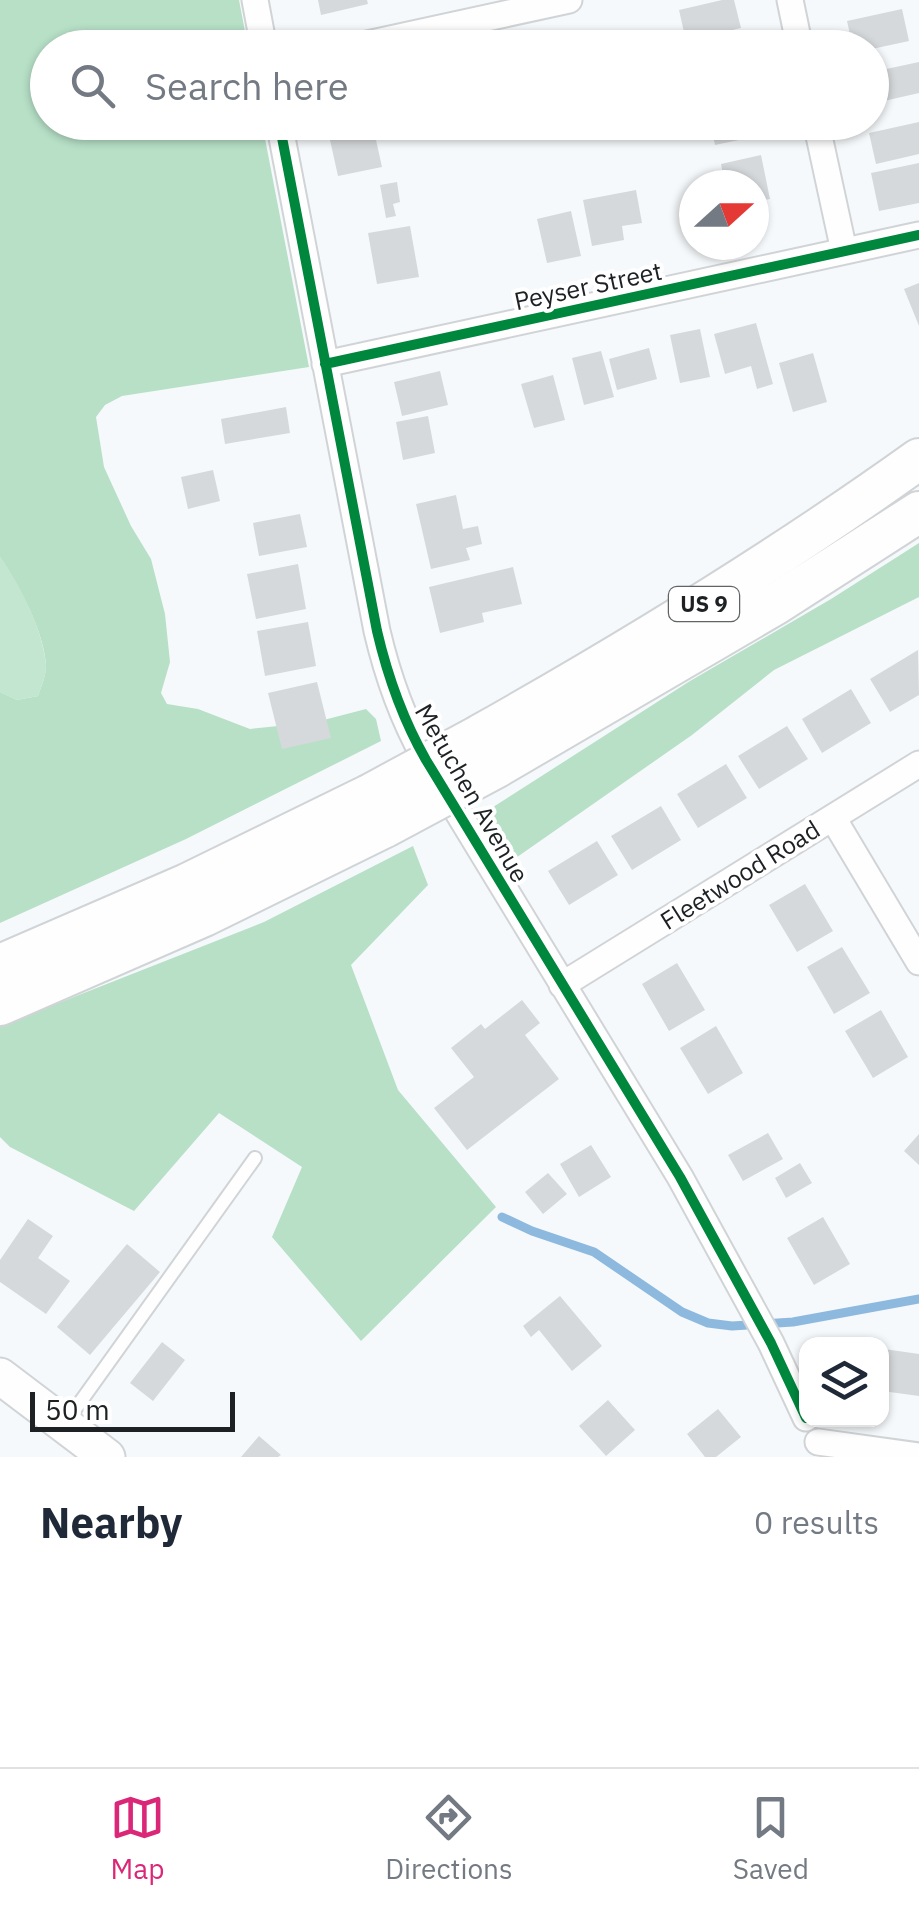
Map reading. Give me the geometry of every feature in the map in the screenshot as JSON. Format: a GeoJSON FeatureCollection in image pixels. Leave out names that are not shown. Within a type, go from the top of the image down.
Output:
{"type":"FeatureCollection","features":[{"type":"Feature","properties":{"kind":"highway","name":"US 9"},"geometry":{"type":"LineString","coordinates":[[489,751],[585,676],[751,574],[919,459]]}},
{"type":"Feature","properties":{"kind":"highway","name":"US 9"},"geometry":{"type":"LineString","coordinates":[[0,1005],[204,916],[377,811],[489,751],[718,640],[919,512]]}},
{"type":"Feature","properties":{"kind":"highway","name":"US 9"},"geometry":{"type":"LineString","coordinates":[[0,966],[187,884],[377,811]]}},
{"type":"Feature","properties":{"kind":"main road"},"geometry":{"type":"LineString","coordinates":[[0,1376],[107,1457]]}},
{"type":"Feature","properties":{"kind":"street"},"geometry":{"type":"LineString","coordinates":[[255,0],[261,30]]}},
{"type":"Feature","properties":{"kind":"street"},"geometry":{"type":"LineString","coordinates":[[431,30],[569,0]]}},
{"type":"Feature","properties":{"kind":"street"},"geometry":{"type":"LineString","coordinates":[[790,0],[796,30]]}},
{"type":"Feature","properties":{"kind":"street","name":"Metuchen Avenue"},"geometry":{"type":"LineString","coordinates":[[281,140],[390,685],[426,760],[680,1177],[771,1343],[814,1434]]}},
{"type":"Feature","properties":{"kind":"street"},"geometry":{"type":"LineString","coordinates":[[820,140],[844,251]]}},
{"type":"Feature","properties":{"kind":"street","name":"Peyser Street"},"geometry":{"type":"LineString","coordinates":[[325,364],[919,235]]}},
{"type":"Feature","properties":{"kind":"street","name":"Fleetwood Road"},"geometry":{"type":"LineString","coordinates":[[562,985],[919,764]]}},
{"type":"Feature","properties":{"kind":"street"},"geometry":{"type":"LineString","coordinates":[[833,818],[919,962]]}},
{"type":"Feature","properties":{"kind":"street"},"geometry":{"type":"LineString","coordinates":[[814,1434],[919,1456]]}},
{"type":"Feature","properties":{"kind":"lane"},"geometry":{"type":"LineString","coordinates":[[64,1424],[255,1158]]}},
{"type":"Feature","properties":{"kind":"green space"},"geometry":{"type":"Polygon","coordinates":[[[0,0],[239,0],[245,30],[30,30],[30,140],[265,140],[309,367],[122,396],[105,405],[96,417],[104,467],[151,559],[165,614],[170,662],[161,693],[167,704],[198,709],[250,729],[316,722],[366,709],[376,719],[381,741],[186,839],[0,923],[0,692],[17,700],[38,696],[46,666],[30,609],[0,557],[0,0]]]}},
{"type":"Feature","properties":{"kind":"green space"},"geometry":{"type":"Polygon","coordinates":[[[919,543],[919,597],[774,670],[692,735],[510,862],[490,809],[690,681],[919,543]]]}},
{"type":"Feature","properties":{"kind":"green space"},"geometry":{"type":"Polygon","coordinates":[[[0,557],[23,594],[41,639],[46,666],[38,696],[17,700],[0,692],[0,557]]]}},
{"type":"Feature","properties":{"kind":"green space"},"geometry":{"type":"Polygon","coordinates":[[[413,846],[428,885],[351,965],[398,1090],[496,1207],[361,1341],[272,1237],[302,1167],[219,1113],[134,1211],[10,1147],[0,1137],[0,1026],[264,922],[413,846]]]}},
{"type":"Feature","properties":{"kind":"building"},"geometry":{"type":"Polygon","coordinates":[[[318,0],[367,0],[368,4],[321,15],[318,0]]]}},
{"type":"Feature","properties":{"kind":"building"},"geometry":{"type":"Polygon","coordinates":[[[734,0],[741,28],[684,30],[679,10],[734,0]]]}},
{"type":"Feature","properties":{"kind":"building"},"geometry":{"type":"Polygon","coordinates":[[[902,9],[909,41],[889,45],[889,30],[849,30],[847,21],[902,9]]]}},
{"type":"Feature","properties":{"kind":"building"},"geometry":{"type":"Polygon","coordinates":[[[919,62],[919,93],[889,100],[889,68],[919,62]]]}},
{"type":"Feature","properties":{"kind":"building"},"geometry":{"type":"Polygon","coordinates":[[[919,122],[919,154],[876,164],[871,140],[889,140],[889,129],[919,122]]]}},
{"type":"Feature","properties":{"kind":"building"},"geometry":{"type":"Polygon","coordinates":[[[330,140],[376,140],[382,167],[338,176],[330,140]]]}},
{"type":"Feature","properties":{"kind":"building"},"geometry":{"type":"Polygon","coordinates":[[[714,140],[739,140],[715,145],[714,140]]]}},
{"type":"Feature","properties":{"kind":"building"},"geometry":{"type":"Polygon","coordinates":[[[761,155],[764,170],[722,170],[721,164],[761,155]]]}},
{"type":"Feature","properties":{"kind":"building"},"geometry":{"type":"Polygon","coordinates":[[[919,163],[919,203],[879,211],[871,173],[919,163]]]}},
{"type":"Feature","properties":{"kind":"building"},"geometry":{"type":"Polygon","coordinates":[[[397,182],[400,202],[393,204],[396,216],[386,218],[380,185],[397,182]]]}},
{"type":"Feature","properties":{"kind":"building"},"geometry":{"type":"Polygon","coordinates":[[[636,190],[642,223],[622,226],[624,240],[592,246],[583,200],[636,190]]]}},
{"type":"Feature","properties":{"kind":"building"},"geometry":{"type":"Polygon","coordinates":[[[571,211],[581,256],[547,263],[537,219],[571,211]]]}},
{"type":"Feature","properties":{"kind":"building"},"geometry":{"type":"Polygon","coordinates":[[[410,226],[419,277],[377,284],[368,233],[410,226]]]}},
{"type":"Feature","properties":{"kind":"building"},"geometry":{"type":"Polygon","coordinates":[[[919,283],[919,326],[904,289],[919,283]]]}},
{"type":"Feature","properties":{"kind":"building"},"geometry":{"type":"Polygon","coordinates":[[[756,323],[773,384],[757,389],[751,366],[725,374],[714,334],[756,323]]]}},
{"type":"Feature","properties":{"kind":"building"},"geometry":{"type":"Polygon","coordinates":[[[700,329],[710,377],[680,383],[670,335],[700,329]]]}},
{"type":"Feature","properties":{"kind":"building"},"geometry":{"type":"Polygon","coordinates":[[[649,348],[657,379],[617,390],[609,359],[649,348]]]}},
{"type":"Feature","properties":{"kind":"building"},"geometry":{"type":"Polygon","coordinates":[[[601,351],[614,397],[584,405],[572,358],[601,351]]]}},
{"type":"Feature","properties":{"kind":"building"},"geometry":{"type":"Polygon","coordinates":[[[813,353],[827,402],[793,412],[779,363],[813,353]]]}},
{"type":"Feature","properties":{"kind":"building"},"geometry":{"type":"Polygon","coordinates":[[[440,371],[448,405],[402,416],[394,382],[440,371]]]}},
{"type":"Feature","properties":{"kind":"building"},"geometry":{"type":"Polygon","coordinates":[[[553,375],[565,420],[534,428],[521,384],[553,375]]]}},
{"type":"Feature","properties":{"kind":"building"},"geometry":{"type":"Polygon","coordinates":[[[286,407],[290,433],[225,444],[221,419],[286,407]]]}},
{"type":"Feature","properties":{"kind":"building"},"geometry":{"type":"Polygon","coordinates":[[[428,416],[435,453],[403,460],[396,422],[428,416]]]}},
{"type":"Feature","properties":{"kind":"building"},"geometry":{"type":"Polygon","coordinates":[[[213,470],[220,501],[188,509],[181,477],[213,470]]]}},
{"type":"Feature","properties":{"kind":"building"},"geometry":{"type":"Polygon","coordinates":[[[456,495],[463,529],[478,526],[482,544],[466,548],[470,560],[431,569],[416,504],[456,495]]]}},
{"type":"Feature","properties":{"kind":"building"},"geometry":{"type":"Polygon","coordinates":[[[300,514],[307,547],[259,556],[253,523],[300,514]]]}},
{"type":"Feature","properties":{"kind":"building"},"geometry":{"type":"Polygon","coordinates":[[[298,564],[306,609],[256,619],[247,574],[298,564]]]}},
{"type":"Feature","properties":{"kind":"building"},"geometry":{"type":"Polygon","coordinates":[[[513,567],[522,604],[482,613],[484,622],[440,633],[429,587],[513,567]]]}},
{"type":"Feature","properties":{"kind":"building"},"geometry":{"type":"Polygon","coordinates":[[[308,622],[316,666],[265,676],[257,631],[308,622]]]}},
{"type":"Feature","properties":{"kind":"building"},"geometry":{"type":"Polygon","coordinates":[[[918,650],[919,695],[890,712],[870,679],[918,650]]]}},
{"type":"Feature","properties":{"kind":"building"},"geometry":{"type":"Polygon","coordinates":[[[317,682],[331,738],[282,749],[268,693],[317,682]]]}},
{"type":"Feature","properties":{"kind":"building"},"geometry":{"type":"Polygon","coordinates":[[[851,689],[871,723],[822,753],[802,719],[851,689]]]}},
{"type":"Feature","properties":{"kind":"building"},"geometry":{"type":"Polygon","coordinates":[[[787,726],[808,759],[759,789],[738,756],[787,726]]]}},
{"type":"Feature","properties":{"kind":"building"},"geometry":{"type":"Polygon","coordinates":[[[726,764],[747,798],[698,828],[677,794],[726,764]]]}},
{"type":"Feature","properties":{"kind":"building"},"geometry":{"type":"Polygon","coordinates":[[[661,806],[681,840],[632,870],[611,836],[661,806]]]}},
{"type":"Feature","properties":{"kind":"building"},"geometry":{"type":"Polygon","coordinates":[[[597,841],[618,875],[569,905],[548,871],[597,841]]]}},
{"type":"Feature","properties":{"kind":"building"},"geometry":{"type":"Polygon","coordinates":[[[805,884],[833,931],[797,952],[769,905],[805,884]]]}},
{"type":"Feature","properties":{"kind":"building"},"geometry":{"type":"Polygon","coordinates":[[[842,947],[870,993],[834,1014],[807,967],[842,947]]]}},
{"type":"Feature","properties":{"kind":"building"},"geometry":{"type":"Polygon","coordinates":[[[677,963],[705,1010],[669,1031],[642,984],[677,963]]]}},
{"type":"Feature","properties":{"kind":"building"},"geometry":{"type":"Polygon","coordinates":[[[522,1000],[540,1023],[525,1035],[559,1079],[467,1150],[434,1108],[474,1077],[451,1048],[481,1024],[485,1029],[522,1000]]]}},
{"type":"Feature","properties":{"kind":"building"},"geometry":{"type":"Polygon","coordinates":[[[881,1010],[908,1057],[873,1078],[845,1031],[881,1010]]]}},
{"type":"Feature","properties":{"kind":"building"},"geometry":{"type":"Polygon","coordinates":[[[716,1026],[743,1073],[708,1094],[680,1048],[716,1026]]]}},
{"type":"Feature","properties":{"kind":"building"},"geometry":{"type":"Polygon","coordinates":[[[768,1133],[783,1159],[743,1181],[728,1155],[768,1133]]]}},
{"type":"Feature","properties":{"kind":"building"},"geometry":{"type":"Polygon","coordinates":[[[919,1134],[919,1165],[904,1151],[919,1134]]]}},
{"type":"Feature","properties":{"kind":"building"},"geometry":{"type":"Polygon","coordinates":[[[591,1145],[611,1177],[579,1197],[560,1164],[591,1145]]]}},
{"type":"Feature","properties":{"kind":"building"},"geometry":{"type":"Polygon","coordinates":[[[800,1163],[812,1183],[786,1198],[775,1178],[800,1163]]]}},
{"type":"Feature","properties":{"kind":"building"},"geometry":{"type":"Polygon","coordinates":[[[548,1173],[567,1194],[543,1214],[525,1192],[548,1173]]]}},
{"type":"Feature","properties":{"kind":"building"},"geometry":{"type":"Polygon","coordinates":[[[823,1217],[850,1264],[814,1285],[787,1238],[823,1217]]]}},
{"type":"Feature","properties":{"kind":"building"},"geometry":{"type":"Polygon","coordinates":[[[28,1219],[53,1236],[38,1258],[70,1281],[46,1314],[0,1282],[0,1260],[28,1219]]]}},
{"type":"Feature","properties":{"kind":"building"},"geometry":{"type":"Polygon","coordinates":[[[127,1244],[160,1272],[90,1355],[57,1327],[127,1244]]]}},
{"type":"Feature","properties":{"kind":"building"},"geometry":{"type":"Polygon","coordinates":[[[560,1296],[602,1346],[572,1371],[539,1330],[531,1337],[523,1326],[560,1296]]]}},
{"type":"Feature","properties":{"kind":"building"},"geometry":{"type":"Polygon","coordinates":[[[162,1342],[185,1360],[153,1401],[130,1383],[162,1342]]]}},
{"type":"Feature","properties":{"kind":"building"},"geometry":{"type":"Polygon","coordinates":[[[889,1350],[919,1354],[919,1396],[889,1392],[889,1350]]]}},
{"type":"Feature","properties":{"kind":"building"},"geometry":{"type":"Polygon","coordinates":[[[608,1400],[635,1430],[606,1456],[579,1426],[608,1400]]]}},
{"type":"Feature","properties":{"kind":"building"},"geometry":{"type":"Polygon","coordinates":[[[718,1409],[741,1437],[716,1457],[705,1457],[687,1434],[718,1409]]]}},
{"type":"Feature","properties":{"kind":"building"},"geometry":{"type":"Polygon","coordinates":[[[259,1436],[281,1455],[241,1457],[259,1436]]]}},
{"type":"Feature","properties":{"kind":"waterway"},"geometry":{"type":"LineString","coordinates":[[502,1217],[594,1252],[682,1312],[708,1323],[732,1326],[793,1322],[919,1299]]}},
{"type":"Feature","properties":{"kind":"cycle path"},"geometry":{"type":"LineString","coordinates":[[282,140],[377,631],[403,713],[426,760],[680,1177],[771,1343],[799,1403]]}},
{"type":"Feature","properties":{"kind":"cycle path"},"geometry":{"type":"LineString","coordinates":[[325,364],[919,235]]}}]}
